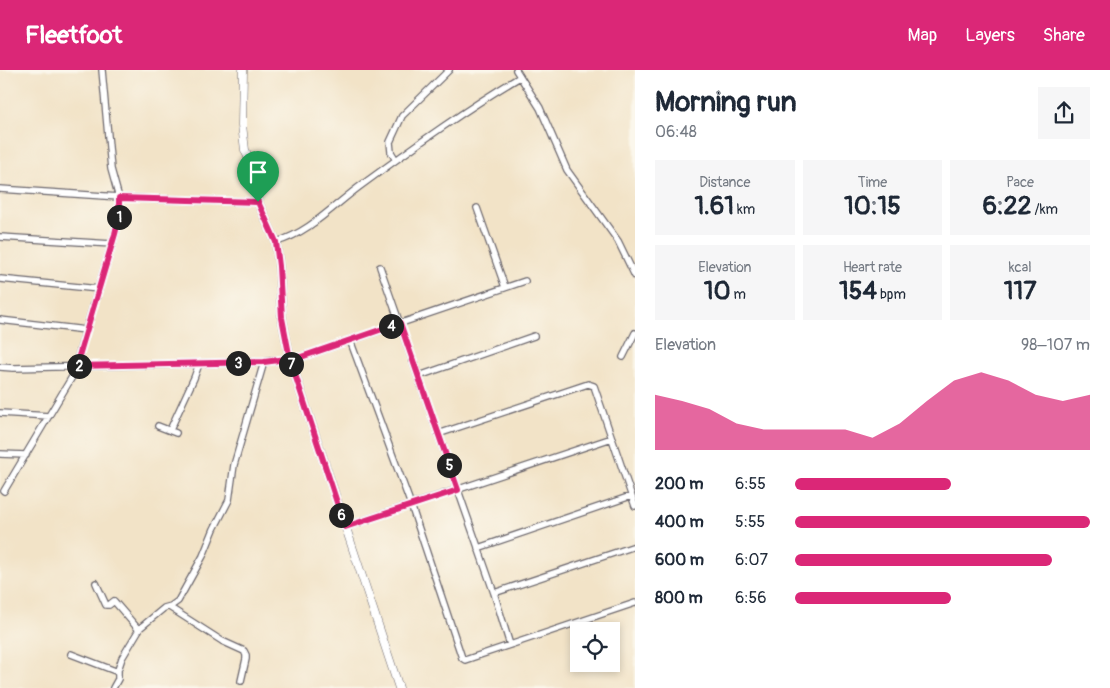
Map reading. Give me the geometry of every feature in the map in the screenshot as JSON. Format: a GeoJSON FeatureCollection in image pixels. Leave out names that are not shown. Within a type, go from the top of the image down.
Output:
{"type":"FeatureCollection","features":[{"type":"Feature","properties":{"kind":"main road"},"geometry":{"type":"LineString","coordinates":[[243,70],[242,124],[245,150],[251,163],[258,202],[276,242],[282,318],[290,359],[399,688]]}},
{"type":"Feature","properties":{"kind":"street"},"geometry":{"type":"LineString","coordinates":[[4,491],[69,383],[76,366],[119,217],[119,198],[111,169],[102,70]]}},
{"type":"Feature","properties":{"kind":"street"},"geometry":{"type":"LineString","coordinates":[[396,160],[391,152],[390,142],[402,116],[449,70]]}},
{"type":"Feature","properties":{"kind":"street"},"geometry":{"type":"LineString","coordinates":[[516,70],[540,108],[567,170],[618,241],[635,276]]}},
{"type":"Feature","properties":{"kind":"street"},"geometry":{"type":"LineString","coordinates":[[276,242],[289,239],[298,234],[474,104],[520,76]]}},
{"type":"Feature","properties":{"kind":"street"},"geometry":{"type":"LineString","coordinates":[[0,189],[119,198],[258,202]]}},
{"type":"Feature","properties":{"kind":"street"},"geometry":{"type":"LineString","coordinates":[[477,208],[505,287]]}},
{"type":"Feature","properties":{"kind":"street"},"geometry":{"type":"LineString","coordinates":[[0,237],[112,244]]}},
{"type":"Feature","properties":{"kind":"street"},"geometry":{"type":"LineString","coordinates":[[380,267],[494,593],[510,645]]}},
{"type":"Feature","properties":{"kind":"street"},"geometry":{"type":"LineString","coordinates":[[0,278],[99,289]]}},
{"type":"Feature","properties":{"kind":"street"},"geometry":{"type":"LineString","coordinates":[[0,367],[199,364],[264,362],[290,359],[525,281]]}},
{"type":"Feature","properties":{"kind":"street"},"geometry":{"type":"LineString","coordinates":[[0,320],[86,330]]}},
{"type":"Feature","properties":{"kind":"street"},"geometry":{"type":"LineString","coordinates":[[623,356],[635,333]]}},
{"type":"Feature","properties":{"kind":"street"},"geometry":{"type":"LineString","coordinates":[[419,376],[534,336]]}},
{"type":"Feature","properties":{"kind":"street"},"geometry":{"type":"LineString","coordinates":[[350,340],[411,505],[462,658],[465,660],[635,603]]}},
{"type":"Feature","properties":{"kind":"street"},"geometry":{"type":"LineString","coordinates":[[113,688],[118,679],[122,658],[139,630],[153,616],[178,601],[203,556],[229,500],[234,465],[264,362]]}},
{"type":"Feature","properties":{"kind":"street"},"geometry":{"type":"LineString","coordinates":[[158,426],[174,432],[199,364]]}},
{"type":"Feature","properties":{"kind":"street"},"geometry":{"type":"LineString","coordinates":[[438,434],[588,384],[594,386],[635,506]]}},
{"type":"Feature","properties":{"kind":"street"},"geometry":{"type":"LineString","coordinates":[[0,413],[50,416]]}},
{"type":"Feature","properties":{"kind":"street"},"geometry":{"type":"LineString","coordinates":[[345,527],[612,438]]}},
{"type":"Feature","properties":{"kind":"street"},"geometry":{"type":"LineString","coordinates":[[0,454],[26,455]]}},
{"type":"Feature","properties":{"kind":"street"},"geometry":{"type":"LineString","coordinates":[[478,548],[631,496]]}},
{"type":"Feature","properties":{"kind":"street"},"geometry":{"type":"LineString","coordinates":[[494,593],[635,546]]}},
{"type":"Feature","properties":{"kind":"street"},"geometry":{"type":"LineString","coordinates":[[96,583],[107,606],[114,601],[139,630]]}},
{"type":"Feature","properties":{"kind":"street"},"geometry":{"type":"LineString","coordinates":[[169,607],[246,654],[241,681]]}},
{"type":"Feature","properties":{"kind":"street"},"geometry":{"type":"LineString","coordinates":[[71,654],[118,672]]}},
{"type":"Feature","properties":{"kind":"route"},"geometry":{"type":"LineString","coordinates":[[258,202],[119,198],[119,217],[115,234],[76,366],[264,362],[290,359],[301,357],[400,323],[458,490],[345,527],[290,359],[282,318],[276,242],[258,202]]}}]}
